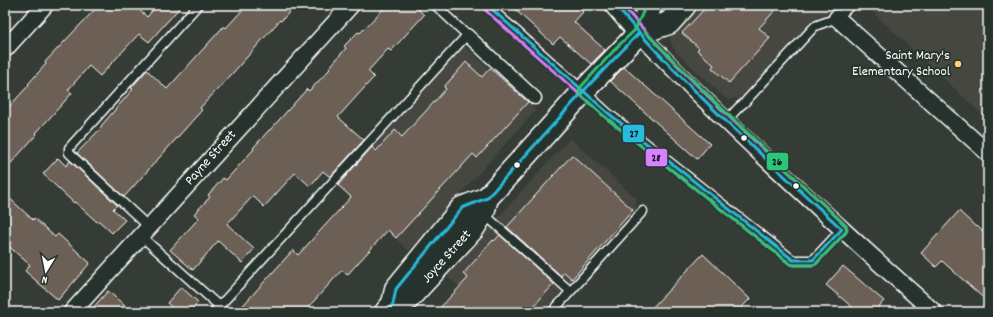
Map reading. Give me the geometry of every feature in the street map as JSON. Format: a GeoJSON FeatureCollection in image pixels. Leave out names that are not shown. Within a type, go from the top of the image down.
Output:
{"type":"FeatureCollection","features":[{"type":"Feature","properties":{"kind":"main road","name":"Joyce Street"},"geometry":{"type":"LineString","coordinates":[[389,308],[396,289],[462,208],[485,206],[584,91],[622,49],[639,33],[651,5]]}},
{"type":"Feature","properties":{"kind":"main road","name":"Joyce Street"},"geometry":{"type":"LineString","coordinates":[[639,33],[669,23],[685,5]]}},
{"type":"Feature","properties":{"kind":"street"},"geometry":{"type":"LineString","coordinates":[[5,49],[45,5]]}},
{"type":"Feature","properties":{"kind":"street","name":"Payne Street"},"geometry":{"type":"LineString","coordinates":[[72,312],[351,5]]}},
{"type":"Feature","properties":{"kind":"street"},"geometry":{"type":"LineString","coordinates":[[615,5],[639,33],[726,121],[934,312]]}},
{"type":"Feature","properties":{"kind":"street"},"geometry":{"type":"LineString","coordinates":[[837,18],[988,153]]}},
{"type":"Feature","properties":{"kind":"street"},"geometry":{"type":"LineString","coordinates":[[467,35],[535,98]]}},
{"type":"Feature","properties":{"kind":"lane"},"geometry":{"type":"LineString","coordinates":[[198,5],[69,148],[69,153],[145,231],[217,309],[467,35],[434,5]]}},
{"type":"Feature","properties":{"kind":"lane"},"geometry":{"type":"LineString","coordinates":[[486,5],[608,113],[793,260],[813,260],[842,229]]}},
{"type":"Feature","properties":{"kind":"lane"},"geometry":{"type":"LineString","coordinates":[[726,121],[815,26],[837,18],[851,5]]}},
{"type":"Feature","properties":{"kind":"lane"},"geometry":{"type":"LineString","coordinates":[[485,206],[570,291]]}},
{"type":"Feature","properties":{"kind":"lane"},"geometry":{"type":"LineString","coordinates":[[552,312],[643,211]]}},
{"type":"Feature","properties":{"kind":"shaded area"},"geometry":{"type":"Polygon","coordinates":[[[696,5],[836,5],[744,103],[741,97],[730,100],[726,99],[676,52],[672,46],[670,40],[672,32],[696,5]]]}},
{"type":"Feature","properties":{"kind":"shaded area","name":"Saint Mary's Elementary School"},"geometry":{"type":"Polygon","coordinates":[[[872,5],[988,5],[988,120],[869,9],[872,5]]]}},
{"type":"Feature","properties":{"kind":"shaded area"},"geometry":{"type":"Polygon","coordinates":[[[464,46],[536,110],[409,251],[337,186],[464,46]]]}},
{"type":"Feature","properties":{"kind":"shaded area"},"geometry":{"type":"Polygon","coordinates":[[[570,138],[636,198],[636,211],[544,312],[487,312],[446,275],[570,138]]]}},
{"type":"Feature","properties":{"kind":"building"},"geometry":{"type":"Polygon","coordinates":[[[99,5],[134,5],[147,17],[157,5],[182,5],[149,42],[139,34],[100,76],[89,66],[68,90],[72,93],[5,170],[5,111],[29,85],[28,84],[46,64],[45,62],[99,5]]]}},
{"type":"Feature","properties":{"kind":"building"},"geometry":{"type":"Polygon","coordinates":[[[247,5],[296,5],[281,21],[280,20],[200,108],[202,110],[124,197],[77,153],[102,127],[101,126],[133,89],[131,88],[147,70],[167,89],[224,26],[226,28],[247,5]]]}},
{"type":"Feature","properties":{"kind":"building"},"geometry":{"type":"Polygon","coordinates":[[[387,5],[414,5],[424,15],[391,51],[388,49],[368,71],[374,77],[338,117],[364,140],[330,177],[323,171],[310,186],[295,173],[264,207],[253,196],[227,224],[254,249],[242,263],[218,241],[193,270],[170,250],[199,218],[194,214],[210,197],[208,195],[223,178],[226,180],[307,89],[309,91],[330,69],[329,68],[346,48],[344,46],[358,32],[360,33],[387,5]]]}},
{"type":"Feature","properties":{"kind":"building"},"geometry":{"type":"Polygon","coordinates":[[[510,5],[576,5],[583,12],[574,22],[605,50],[591,64],[560,37],[553,44],[510,5]]]}},
{"type":"Feature","properties":{"kind":"building"},"geometry":{"type":"Polygon","coordinates":[[[708,5],[780,5],[759,28],[770,38],[729,83],[712,68],[714,65],[697,50],[699,48],[682,33],[708,5]]]}},
{"type":"Feature","properties":{"kind":"building"},"geometry":{"type":"Polygon","coordinates":[[[466,62],[482,77],[490,68],[528,102],[477,158],[473,154],[396,238],[388,230],[347,275],[342,270],[304,312],[237,312],[293,250],[298,255],[351,197],[338,185],[372,147],[376,151],[395,130],[402,137],[446,89],[444,87],[466,62]]]}},
{"type":"Feature","properties":{"kind":"building"},"geometry":{"type":"Polygon","coordinates":[[[624,67],[710,144],[697,159],[610,81],[624,67]]]}},
{"type":"Feature","properties":{"kind":"building"},"geometry":{"type":"Polygon","coordinates":[[[572,155],[633,210],[572,279],[564,272],[561,276],[507,227],[572,155]]]}},
{"type":"Feature","properties":{"kind":"building"},"geometry":{"type":"Polygon","coordinates":[[[58,158],[66,166],[70,161],[117,205],[113,209],[125,220],[112,233],[99,221],[97,222],[75,202],[74,203],[43,174],[58,158]]]}},
{"type":"Feature","properties":{"kind":"building"},"geometry":{"type":"Polygon","coordinates":[[[5,194],[33,220],[34,218],[55,237],[58,234],[90,263],[58,300],[25,271],[30,265],[5,243],[5,194]]]}},
{"type":"Feature","properties":{"kind":"building"},"geometry":{"type":"Polygon","coordinates":[[[959,211],[988,236],[988,302],[942,261],[936,267],[921,253],[959,211]]]}},
{"type":"Feature","properties":{"kind":"building"},"geometry":{"type":"Polygon","coordinates":[[[500,235],[554,284],[528,312],[436,312],[468,278],[463,274],[493,240],[494,241],[500,235]]]}},
{"type":"Feature","properties":{"kind":"building"},"geometry":{"type":"Polygon","coordinates":[[[703,254],[750,299],[737,312],[648,312],[703,254]]]}},
{"type":"Feature","properties":{"kind":"building"},"geometry":{"type":"Polygon","coordinates":[[[843,266],[884,301],[874,312],[858,312],[826,285],[843,266]]]}},
{"type":"Feature","properties":{"kind":"building"},"geometry":{"type":"Polygon","coordinates":[[[181,287],[198,302],[190,312],[177,312],[167,303],[181,287]]]}},
{"type":"Feature","properties":{"kind":"building"},"geometry":{"type":"Polygon","coordinates":[[[108,291],[132,312],[89,312],[108,291]]]}},
{"type":"Feature","properties":{"kind":"transit line","name":"27"},"geometry":{"type":"LineString","coordinates":[[487,5],[608,113],[793,260],[813,260],[842,229],[754,148],[697,92],[641,35],[615,5]]}},
{"type":"Feature","properties":{"kind":"transit line","name":"28"},"geometry":{"type":"LineString","coordinates":[[484,9],[605,117],[790,264],[816,264],[846,232],[846,226],[696,85],[658,46],[622,5]]}},
{"type":"Feature","properties":{"kind":"transit line","name":"26"},"geometry":{"type":"LineString","coordinates":[[645,32],[717,104],[846,226],[846,232],[816,264],[790,264],[605,117],[580,94],[580,88],[618,46],[635,30],[646,5]]}},
{"type":"Feature","properties":{"kind":"transit line","name":"27"},"geometry":{"type":"LineString","coordinates":[[386,312],[393,304],[396,289],[462,208],[487,198],[590,84],[639,33]]}},
{"type":"Feature","properties":{"kind":"place","name":"Saint Mary's Elementary School"},"geometry":{"type":"Point","coordinates":[958,64]}}]}
